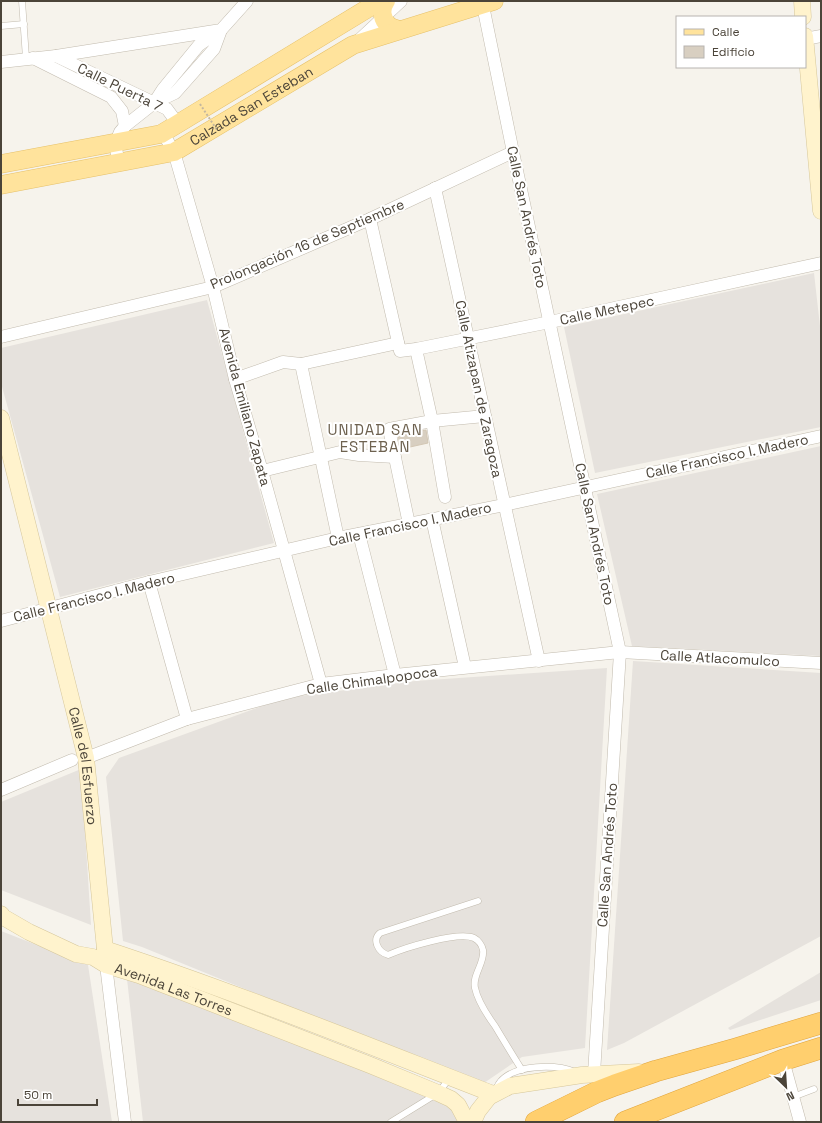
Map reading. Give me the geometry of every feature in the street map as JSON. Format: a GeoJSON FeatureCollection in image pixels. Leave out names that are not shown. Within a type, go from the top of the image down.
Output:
{"type":"FeatureCollection","features":[{"type":"Feature","properties":{"kind":"highway"},"geometry":{"type":"LineString","coordinates":[[536,1122],[597,1092],[656,1071],[735,1050],[821,1023]]}},
{"type":"Feature","properties":{"kind":"highway"},"geometry":{"type":"LineString","coordinates":[[625,1122],[783,1060],[821,1048]]}},
{"type":"Feature","properties":{"kind":"main road"},"geometry":{"type":"LineString","coordinates":[[802,1],[803,16]]}},
{"type":"Feature","properties":{"kind":"main road","name":"Calzada San Esteban"},"geometry":{"type":"LineString","coordinates":[[1,185],[174,152],[210,132],[353,45],[487,2]]}},
{"type":"Feature","properties":{"kind":"main road"},"geometry":{"type":"LineString","coordinates":[[383,6],[389,26],[399,30]]}},
{"type":"Feature","properties":{"kind":"main road","name":"Calzada San Esteban"},"geometry":{"type":"LineString","coordinates":[[1,164],[115,144],[170,129],[197,109],[383,6]]}},
{"type":"Feature","properties":{"kind":"main road"},"geometry":{"type":"LineString","coordinates":[[806,48],[818,150],[821,211]]}},
{"type":"Feature","properties":{"kind":"main road"},"geometry":{"type":"LineString","coordinates":[[197,109],[210,132]]}},
{"type":"Feature","properties":{"kind":"main road"},"geometry":{"type":"LineString","coordinates":[[53,155],[57,174]]}},
{"type":"Feature","properties":{"kind":"main road","name":"Calle del Esfuerzo"},"geometry":{"type":"LineString","coordinates":[[1,418],[48,608],[79,759],[101,957]]}},
{"type":"Feature","properties":{"kind":"main road"},"geometry":{"type":"LineString","coordinates":[[1,914],[3,917],[29,932],[76,954],[101,957]]}},
{"type":"Feature","properties":{"kind":"main road","name":"Avenida Las Torres"},"geometry":{"type":"LineString","coordinates":[[101,957],[146,962],[450,1078],[494,1093]]}},
{"type":"Feature","properties":{"kind":"main road","name":"Avenida Las Torres"},"geometry":{"type":"LineString","coordinates":[[101,957],[139,975],[257,1020],[438,1093],[451,1099],[458,1105],[467,1122]]}},
{"type":"Feature","properties":{"kind":"main road"},"geometry":{"type":"LineString","coordinates":[[704,1058],[722,1046],[821,1014]]}},
{"type":"Feature","properties":{"kind":"main road"},"geometry":{"type":"LineString","coordinates":[[473,1122],[481,1106],[494,1093],[517,1084],[588,1075],[656,1071]]}},
{"type":"Feature","properties":{"kind":"street"},"geometry":{"type":"LineString","coordinates":[[119,163],[115,144],[120,132],[125,126],[154,103],[175,94],[214,49],[221,30],[247,1]]}},
{"type":"Feature","properties":{"kind":"street"},"geometry":{"type":"LineString","coordinates":[[353,45],[383,6],[401,1]]}},
{"type":"Feature","properties":{"kind":"street","name":"Calle San Andrés Toto"},"geometry":{"type":"LineString","coordinates":[[487,2],[513,152],[620,652],[588,1075]]}},
{"type":"Feature","properties":{"kind":"street"},"geometry":{"type":"LineString","coordinates":[[1,62],[56,56],[221,30]]}},
{"type":"Feature","properties":{"kind":"street"},"geometry":{"type":"LineString","coordinates":[[806,39],[821,36]]}},
{"type":"Feature","properties":{"kind":"street","name":"Calle Puerta 7"},"geometry":{"type":"LineString","coordinates":[[56,56],[167,109],[170,129]]}},
{"type":"Feature","properties":{"kind":"street","name":"Calle Puerta 7"},"geometry":{"type":"LineString","coordinates":[[30,58],[111,97],[122,111],[125,126]]}},
{"type":"Feature","properties":{"kind":"street","name":"Avenida Emiliano Zapata"},"geometry":{"type":"LineString","coordinates":[[170,129],[174,152],[214,287],[235,379],[321,684]]}},
{"type":"Feature","properties":{"kind":"street","name":"Prolongación 16 de Septiembre"},"geometry":{"type":"LineString","coordinates":[[1,337],[214,287],[370,219],[513,152]]}},
{"type":"Feature","properties":{"kind":"street","name":"Calle Atizapan de Zaragoza"},"geometry":{"type":"LineString","coordinates":[[435,188],[539,661]]}},
{"type":"Feature","properties":{"kind":"street"},"geometry":{"type":"LineString","coordinates":[[235,379],[282,362],[301,364],[398,343],[370,219]]}},
{"type":"Feature","properties":{"kind":"street","name":"Calle Metepec"},"geometry":{"type":"LineString","coordinates":[[398,343],[400,351],[416,349],[550,322],[821,263]]}},
{"type":"Feature","properties":{"kind":"street"},"geometry":{"type":"LineString","coordinates":[[416,349],[432,421],[445,497]]}},
{"type":"Feature","properties":{"kind":"street"},"geometry":{"type":"LineString","coordinates":[[301,364],[338,538]]}},
{"type":"Feature","properties":{"kind":"street"},"geometry":{"type":"LineString","coordinates":[[409,524],[388,429],[432,421],[485,416]]}},
{"type":"Feature","properties":{"kind":"street","name":"Calle Francisco I. Madero"},"geometry":{"type":"LineString","coordinates":[[1,621],[149,582],[284,550],[504,505],[821,436]]}},
{"type":"Feature","properties":{"kind":"street"},"geometry":{"type":"LineString","coordinates":[[262,471],[340,452],[359,455],[395,457]]}},
{"type":"Feature","properties":{"kind":"street"},"geometry":{"type":"LineString","coordinates":[[432,520],[465,667]]}},
{"type":"Feature","properties":{"kind":"street"},"geometry":{"type":"LineString","coordinates":[[359,534],[395,675]]}},
{"type":"Feature","properties":{"kind":"street"},"geometry":{"type":"LineString","coordinates":[[149,582],[187,719]]}},
{"type":"Feature","properties":{"kind":"street","name":"Calle Chimalpopoca"},"geometry":{"type":"LineString","coordinates":[[1,790],[187,719],[321,684],[465,667],[620,652]]}},
{"type":"Feature","properties":{"kind":"street","name":"Calle Atlacomulco"},"geometry":{"type":"LineString","coordinates":[[620,652],[821,664]]}},
{"type":"Feature","properties":{"kind":"street","name":"Calle del Esfuerzo"},"geometry":{"type":"LineString","coordinates":[[101,957],[125,1122]]}},
{"type":"Feature","properties":{"kind":"street"},"geometry":{"type":"LineString","coordinates":[[257,1020],[263,1006]]}},
{"type":"Feature","properties":{"kind":"street"},"geometry":{"type":"LineString","coordinates":[[306,1040],[312,1025]]}},
{"type":"Feature","properties":{"kind":"street"},"geometry":{"type":"LineString","coordinates":[[370,1065],[377,1050]]}},
{"type":"Feature","properties":{"kind":"street"},"geometry":{"type":"LineString","coordinates":[[783,1060],[800,1122]]}},
{"type":"Feature","properties":{"kind":"lane"},"geometry":{"type":"LineString","coordinates":[[22,1],[24,24],[30,58]]}},
{"type":"Feature","properties":{"kind":"lane"},"geometry":{"type":"LineString","coordinates":[[1,26],[24,24]]}},
{"type":"Feature","properties":{"kind":"lane"},"geometry":{"type":"LineString","coordinates":[[478,901],[380,933],[376,941],[382,952],[388,955],[449,937],[474,938],[480,943],[483,956],[476,972],[475,987],[479,1000],[522,1070]]}},
{"type":"Feature","properties":{"kind":"lane"},"geometry":{"type":"LineString","coordinates":[[494,1093],[500,1082],[513,1073],[530,1068],[566,1068],[588,1075]]}},
{"type":"Feature","properties":{"kind":"lane"},"geometry":{"type":"LineString","coordinates":[[391,1122],[438,1093],[450,1078]]}},
{"type":"Feature","properties":{"kind":"lane"},"geometry":{"type":"LineString","coordinates":[[793,1097],[814,1088]]}},
{"type":"Feature","properties":{"kind":"path"},"geometry":{"type":"LineString","coordinates":[[197,109],[210,132]]}},
{"type":"Feature","properties":{"kind":"shaded area"},"geometry":{"type":"Polygon","coordinates":[[[814,273],[821,335],[821,427],[595,473],[564,327],[814,273]]]}},
{"type":"Feature","properties":{"kind":"shaded area"},"geometry":{"type":"Polygon","coordinates":[[[207,300],[274,543],[60,597],[1,383],[1,348],[207,300]]]}},
{"type":"Feature","properties":{"kind":"shaded area"},"geometry":{"type":"Polygon","coordinates":[[[821,446],[821,656],[632,646],[597,494],[821,446]]]}},
{"type":"Feature","properties":{"kind":"shaded area"},"geometry":{"type":"Polygon","coordinates":[[[633,661],[821,673],[821,936],[624,1043],[607,1050],[633,661]]]}},
{"type":"Feature","properties":{"kind":"shaded area"},"geometry":{"type":"Polygon","coordinates":[[[607,668],[585,1048],[522,1057],[481,1085],[142,947],[123,941],[106,777],[119,758],[284,698],[415,681],[607,668]]]}},
{"type":"Feature","properties":{"kind":"shaded area"},"geometry":{"type":"Polygon","coordinates":[[[81,769],[91,925],[1,890],[1,802],[81,769]]]}},
{"type":"Feature","properties":{"kind":"shaded area"},"geometry":{"type":"Polygon","coordinates":[[[1,931],[88,965],[112,1122],[1,1122],[1,931]]]}},
{"type":"Feature","properties":{"kind":"shaded area"},"geometry":{"type":"Polygon","coordinates":[[[821,972],[821,1000],[730,1030],[728,1028],[821,972]]]}},
{"type":"Feature","properties":{"kind":"shaded area"},"geometry":{"type":"Polygon","coordinates":[[[127,979],[250,1025],[379,1076],[448,1106],[461,1119],[461,1122],[143,1122],[127,979]]]}},
{"type":"Feature","properties":{"kind":"building"},"geometry":{"type":"Polygon","coordinates":[[[426,430],[428,443],[401,449],[398,435],[426,430]]]}},
{"type":"Feature","properties":{"kind":"district","name":"UNIDAD SAN ESTEBAN"},"geometry":{"type":"Point","coordinates":[375,438]}}]}
